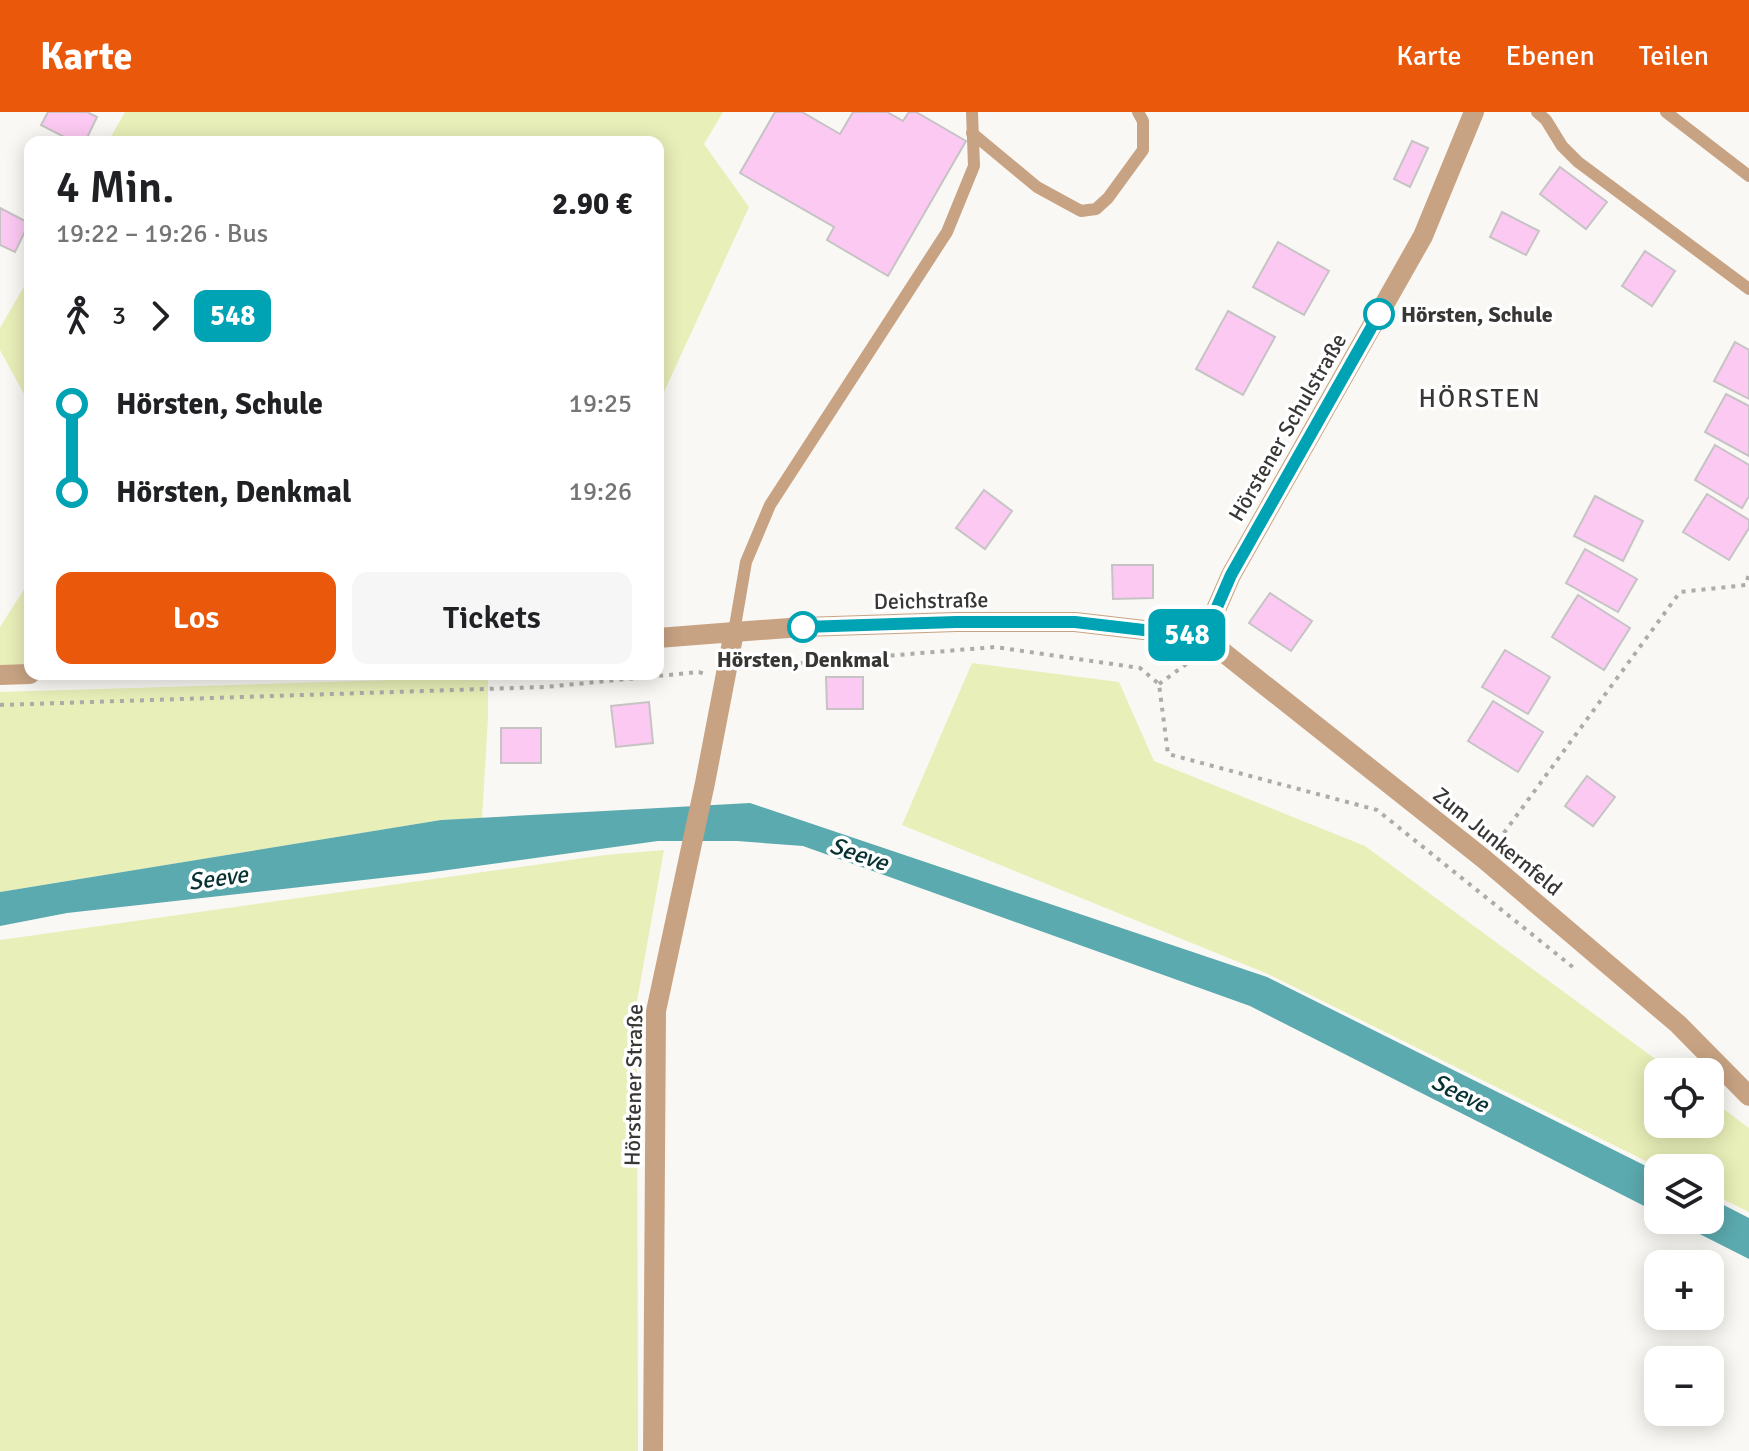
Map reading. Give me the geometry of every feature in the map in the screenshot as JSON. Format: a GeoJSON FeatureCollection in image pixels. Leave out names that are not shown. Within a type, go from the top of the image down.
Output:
{"type":"FeatureCollection","features":[{"type":"Feature","properties":{"kind":"street","name":"Hörstener Schulstraße"},"geometry":{"type":"LineString","coordinates":[[1204,637],[1231,575],[1423,236],[1474,112]]}},
{"type":"Feature","properties":{"kind":"street","name":"Deichstraße"},"geometry":{"type":"LineString","coordinates":[[664,638],[803,627],[956,622],[1075,622],[1204,637]]}},
{"type":"Feature","properties":{"kind":"street","name":"Hörstener Straße"},"geometry":{"type":"LineString","coordinates":[[653,1451],[656,1011],[734,632]]}},
{"type":"Feature","properties":{"kind":"street","name":"Zum Junkernfeld"},"geometry":{"type":"LineString","coordinates":[[1204,637],[1484,859],[1678,1024],[1749,1096]]}},
{"type":"Feature","properties":{"kind":"street"},"geometry":{"type":"LineString","coordinates":[[0,675],[24,674]]}},
{"type":"Feature","properties":{"kind":"lane"},"geometry":{"type":"LineString","coordinates":[[734,632],[746,562],[770,505],[947,232],[974,166],[972,112]]}},
{"type":"Feature","properties":{"kind":"lane"},"geometry":{"type":"LineString","coordinates":[[972,133],[1037,187],[1081,211],[1096,209],[1108,198],[1143,150],[1143,121],[1138,112]]}},
{"type":"Feature","properties":{"kind":"lane"},"geometry":{"type":"LineString","coordinates":[[1537,112],[1578,162],[1749,289]]}},
{"type":"Feature","properties":{"kind":"lane"},"geometry":{"type":"LineString","coordinates":[[1666,112],[1749,176]]}},
{"type":"Feature","properties":{"kind":"path"},"geometry":{"type":"LineString","coordinates":[[1484,859],[1680,592],[1746,585],[1749,573]]}},
{"type":"Feature","properties":{"kind":"path"},"geometry":{"type":"LineString","coordinates":[[1159,684],[1196,658],[1204,637]]}},
{"type":"Feature","properties":{"kind":"path"},"geometry":{"type":"LineString","coordinates":[[751,667],[995,647],[1140,668],[1159,684],[1168,754],[1377,810],[1575,969]]}},
{"type":"Feature","properties":{"kind":"path"},"geometry":{"type":"LineString","coordinates":[[664,675],[699,672],[725,682]]}},
{"type":"Feature","properties":{"kind":"path"},"geometry":{"type":"LineString","coordinates":[[0,705],[545,687],[617,680]]}},
{"type":"Feature","properties":{"kind":"green space"},"geometry":{"type":"Polygon","coordinates":[[[125,112],[723,112],[704,144],[749,207],[664,392],[664,136],[111,136],[125,112]]]}},
{"type":"Feature","properties":{"kind":"green space"},"geometry":{"type":"Polygon","coordinates":[[[24,286],[24,394],[0,350],[0,328],[24,286]]]}},
{"type":"Feature","properties":{"kind":"green space"},"geometry":{"type":"Polygon","coordinates":[[[24,589],[24,673],[0,675],[0,627],[24,589]]]}},
{"type":"Feature","properties":{"kind":"green space"},"geometry":{"type":"Polygon","coordinates":[[[972,663],[1119,682],[1154,761],[1365,846],[1654,1058],[1644,1058],[1644,1138],[1724,1138],[1724,1109],[1749,1128],[1749,1212],[1724,1200],[1724,1154],[1644,1154],[1644,1160],[1268,974],[902,825],[972,663]]]}},
{"type":"Feature","properties":{"kind":"green space"},"geometry":{"type":"Polygon","coordinates":[[[488,680],[482,818],[441,820],[0,892],[0,692],[488,680]]]}},
{"type":"Feature","properties":{"kind":"green space"},"geometry":{"type":"Polygon","coordinates":[[[664,850],[637,1001],[638,1451],[0,1451],[0,940],[605,855],[664,850]]]}},
{"type":"Feature","properties":{"kind":"water","name":"Seeve"},"geometry":{"type":"Polygon","coordinates":[[[750,803],[1267,977],[1644,1165],[1644,1206],[1250,1006],[803,846],[737,841],[658,841],[426,873],[67,913],[0,926],[0,892],[441,820],[750,803]]]}},
{"type":"Feature","properties":{"kind":"water"},"geometry":{"type":"Polygon","coordinates":[[[1724,1205],[1749,1218],[1749,1259],[1700,1234],[1724,1234],[1724,1205]]]}},
{"type":"Feature","properties":{"kind":"building"},"geometry":{"type":"Polygon","coordinates":[[[48,112],[87,112],[97,117],[88,136],[62,136],[41,125],[48,112]]]}},
{"type":"Feature","properties":{"kind":"building"},"geometry":{"type":"Polygon","coordinates":[[[775,112],[802,112],[840,134],[853,112],[887,112],[903,121],[909,112],[916,112],[966,141],[888,276],[827,240],[834,227],[740,173],[775,112]]]}},
{"type":"Feature","properties":{"kind":"building"},"geometry":{"type":"Polygon","coordinates":[[[1412,141],[1428,148],[1410,187],[1394,179],[1412,141]]]}},
{"type":"Feature","properties":{"kind":"building"},"geometry":{"type":"Polygon","coordinates":[[[1560,167],[1607,202],[1586,229],[1540,194],[1560,167]]]}},
{"type":"Feature","properties":{"kind":"building"},"geometry":{"type":"Polygon","coordinates":[[[0,208],[24,220],[24,233],[15,252],[0,245],[0,208]]]}},
{"type":"Feature","properties":{"kind":"building"},"geometry":{"type":"Polygon","coordinates":[[[1502,212],[1539,231],[1526,255],[1490,237],[1502,212]]]}},
{"type":"Feature","properties":{"kind":"building"},"geometry":{"type":"Polygon","coordinates":[[[1278,242],[1329,271],[1304,315],[1253,287],[1278,242]]]}},
{"type":"Feature","properties":{"kind":"building"},"geometry":{"type":"Polygon","coordinates":[[[1645,251],[1675,271],[1652,306],[1622,286],[1645,251]]]}},
{"type":"Feature","properties":{"kind":"building"},"geometry":{"type":"Polygon","coordinates":[[[1228,311],[1275,337],[1243,395],[1196,369],[1228,311]]]}},
{"type":"Feature","properties":{"kind":"building"},"geometry":{"type":"Polygon","coordinates":[[[1735,342],[1749,350],[1749,399],[1714,381],[1735,342]]]}},
{"type":"Feature","properties":{"kind":"building"},"geometry":{"type":"Polygon","coordinates":[[[1726,394],[1749,406],[1749,456],[1705,432],[1726,394]]]}},
{"type":"Feature","properties":{"kind":"building"},"geometry":{"type":"Polygon","coordinates":[[[1715,445],[1749,465],[1749,496],[1742,508],[1695,480],[1715,445]]]}},
{"type":"Feature","properties":{"kind":"building"},"geometry":{"type":"Polygon","coordinates":[[[984,490],[1012,511],[985,549],[956,528],[984,490]]]}},
{"type":"Feature","properties":{"kind":"building"},"geometry":{"type":"Polygon","coordinates":[[[1707,494],[1749,520],[1749,528],[1729,560],[1683,532],[1707,494]]]}},
{"type":"Feature","properties":{"kind":"building"},"geometry":{"type":"Polygon","coordinates":[[[1595,496],[1643,521],[1623,561],[1574,536],[1595,496]]]}},
{"type":"Feature","properties":{"kind":"building"},"geometry":{"type":"Polygon","coordinates":[[[1585,549],[1637,579],[1618,612],[1566,583],[1585,549]]]}},
{"type":"Feature","properties":{"kind":"building"},"geometry":{"type":"Polygon","coordinates":[[[1112,565],[1153,565],[1153,598],[1113,599],[1112,565]]]}},
{"type":"Feature","properties":{"kind":"building"},"geometry":{"type":"Polygon","coordinates":[[[1270,593],[1312,621],[1291,651],[1249,623],[1270,593]]]}},
{"type":"Feature","properties":{"kind":"building"},"geometry":{"type":"Polygon","coordinates":[[[1578,595],[1630,628],[1604,670],[1552,637],[1578,595]]]}},
{"type":"Feature","properties":{"kind":"building"},"geometry":{"type":"Polygon","coordinates":[[[1505,650],[1550,677],[1528,714],[1482,687],[1505,650]]]}},
{"type":"Feature","properties":{"kind":"building"},"geometry":{"type":"Polygon","coordinates":[[[826,677],[863,677],[863,709],[827,709],[826,677]]]}},
{"type":"Feature","properties":{"kind":"building"},"geometry":{"type":"Polygon","coordinates":[[[1493,701],[1543,732],[1518,772],[1468,741],[1493,701]]]}},
{"type":"Feature","properties":{"kind":"building"},"geometry":{"type":"Polygon","coordinates":[[[649,702],[653,743],[616,747],[611,706],[649,702]]]}},
{"type":"Feature","properties":{"kind":"building"},"geometry":{"type":"Polygon","coordinates":[[[501,728],[541,728],[541,763],[501,763],[501,728]]]}},
{"type":"Feature","properties":{"kind":"building"},"geometry":{"type":"Polygon","coordinates":[[[1587,776],[1615,797],[1593,826],[1565,806],[1587,776]]]}},
{"type":"Feature","properties":{"kind":"bus line","name":"548"},"geometry":{"type":"LineString","coordinates":[[803,627],[1075,622],[1204,637],[1231,575],[1379,314]]}},
{"type":"Feature","properties":{"kind":"place","name":"Hörsten, Schule"},"geometry":{"type":"Point","coordinates":[1379,314]}},
{"type":"Feature","properties":{"kind":"place","name":"Hörsten, Denkmal"},"geometry":{"type":"Point","coordinates":[803,627]}},
{"type":"Feature","properties":{"kind":"district","name":"HÖRSTEN"},"geometry":{"type":"Point","coordinates":[1480,398]}}]}
